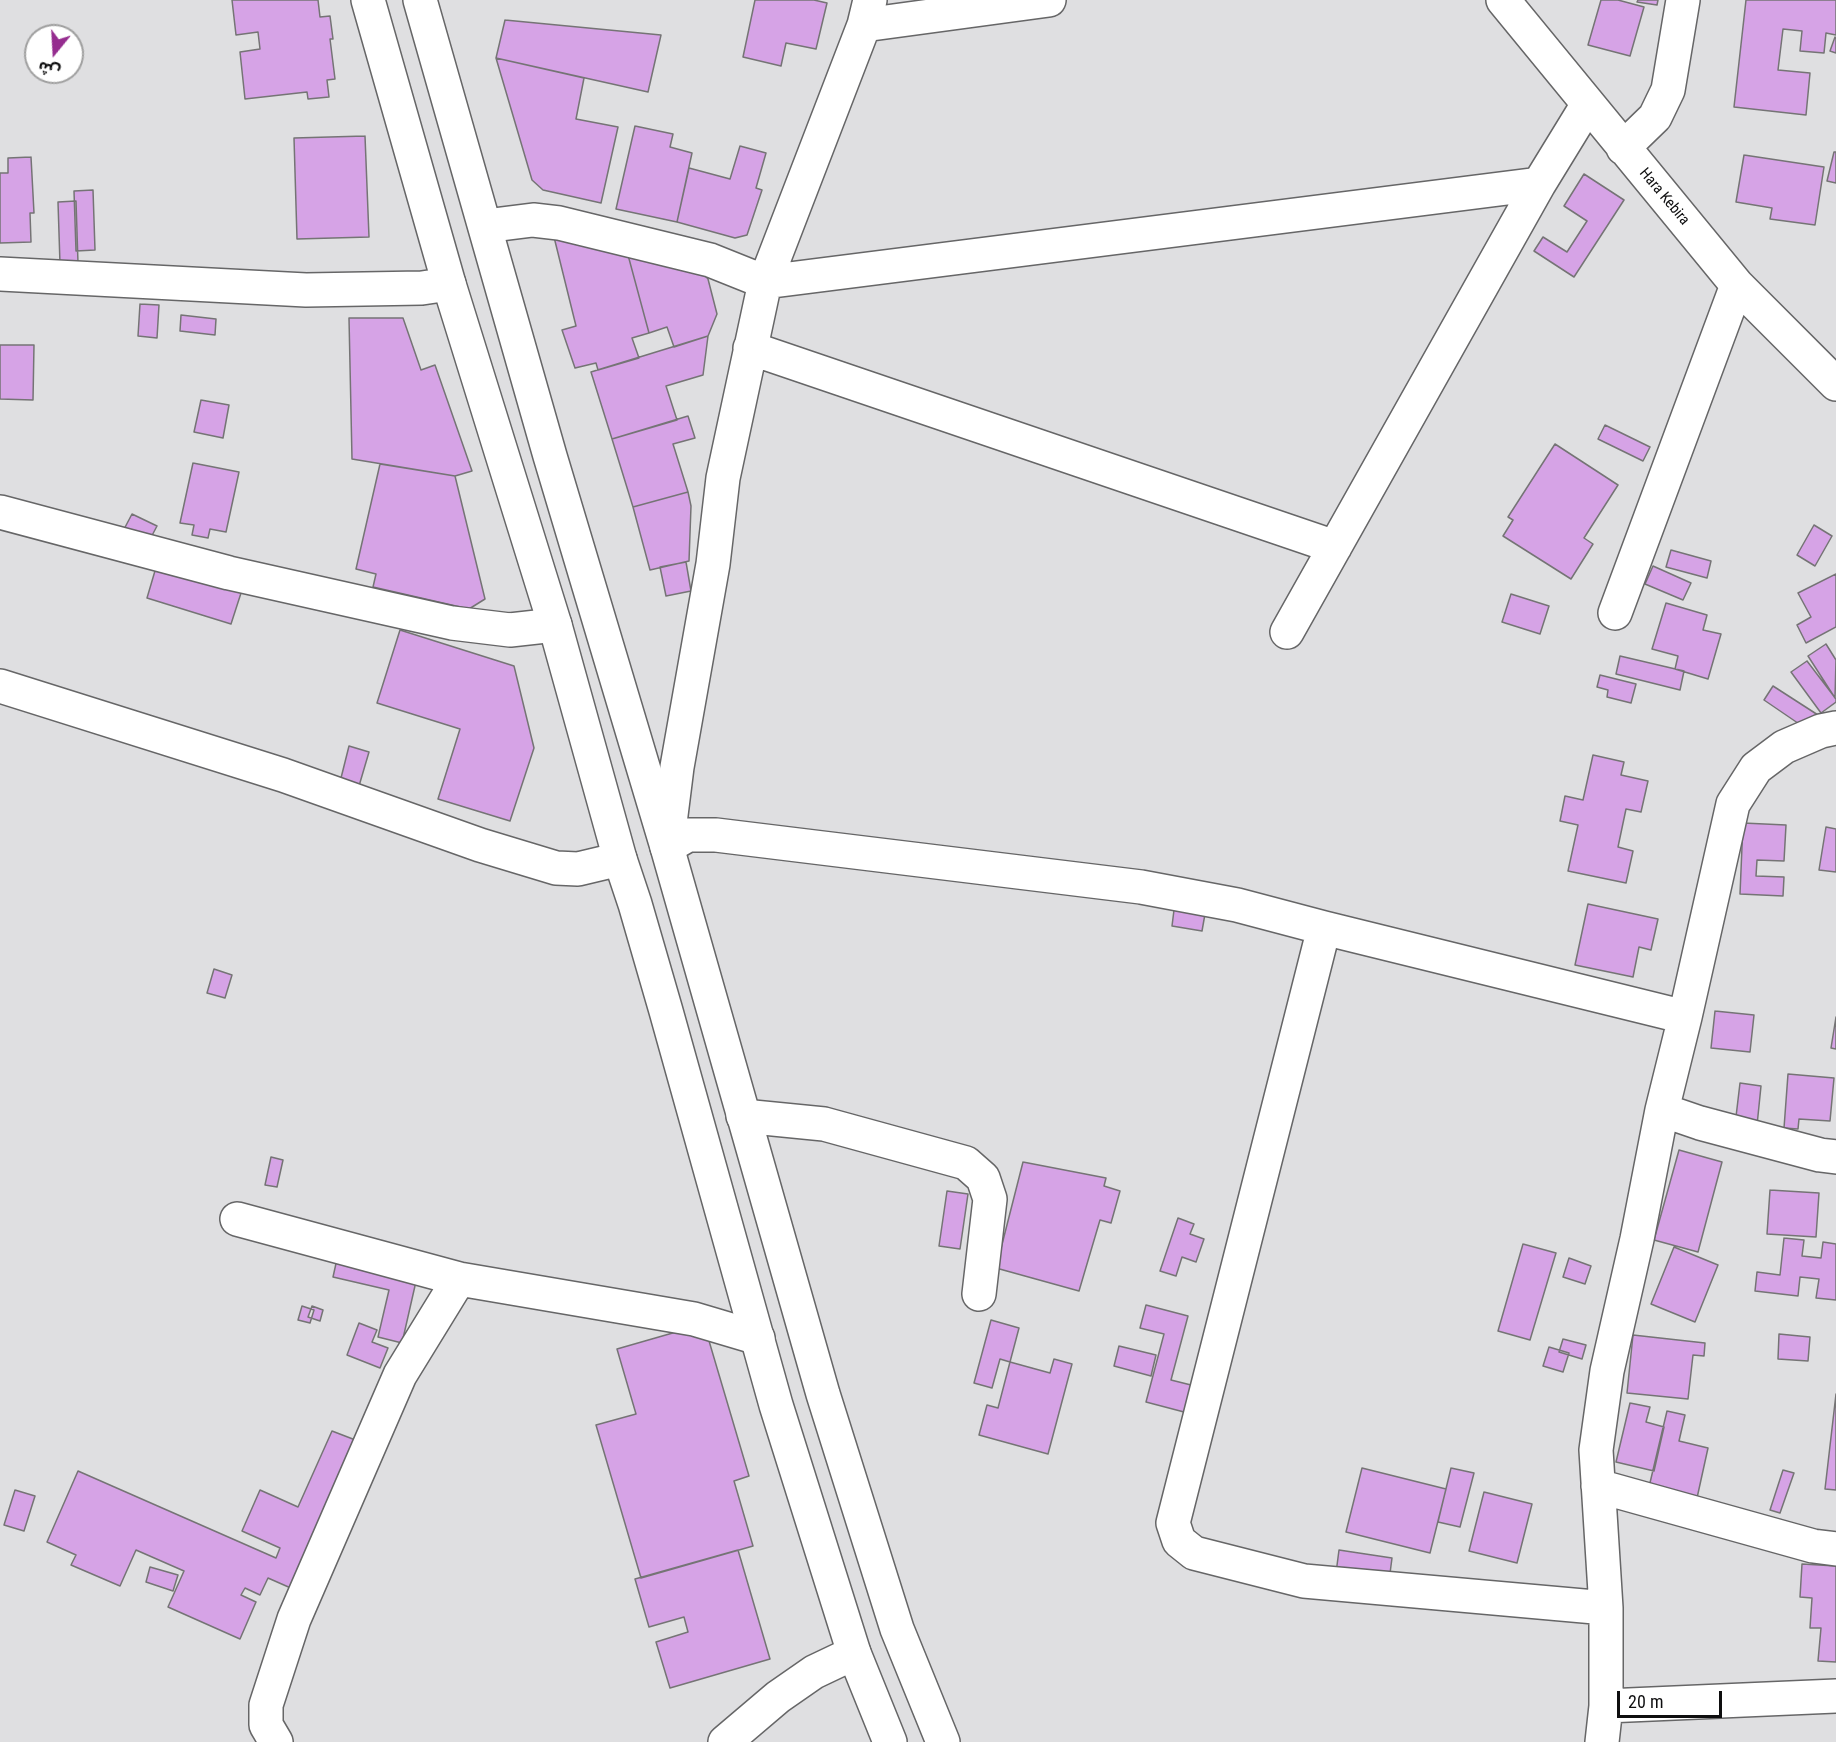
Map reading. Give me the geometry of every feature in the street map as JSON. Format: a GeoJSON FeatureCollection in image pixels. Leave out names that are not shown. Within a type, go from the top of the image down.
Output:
{"type":"FeatureCollection","features":[{"type":"Feature","properties":{"kind":"street"},"geometry":{"type":"LineString","coordinates":[[368,0],[449,284],[555,625],[776,1405],[854,1653],[890,1742]]}},
{"type":"Feature","properties":{"kind":"street"},"geometry":{"type":"LineString","coordinates":[[420,0],[550,456],[667,847],[823,1394],[897,1629],[943,1742]]}},
{"type":"Feature","properties":{"kind":"street"},"geometry":{"type":"LineString","coordinates":[[667,847],[677,767],[713,564],[723,478],[765,282],[867,12],[1049,0]]}},
{"type":"Feature","properties":{"kind":"street","name":"Hara Kebira"},"geometry":{"type":"LineString","coordinates":[[1503,0],[1737,285],[1836,384]]}},
{"type":"Feature","properties":{"kind":"street"},"geometry":{"type":"LineString","coordinates":[[1623,148],[1655,117],[1668,90],[1683,0]]}},
{"type":"Feature","properties":{"kind":"street"},"geometry":{"type":"LineString","coordinates":[[1287,632],[1539,184],[1588,104]]}},
{"type":"Feature","properties":{"kind":"street"},"geometry":{"type":"LineString","coordinates":[[485,226],[533,220],[559,223],[710,260],[765,282],[1539,184]]}},
{"type":"Feature","properties":{"kind":"street"},"geometry":{"type":"LineString","coordinates":[[0,274],[306,290],[422,288],[449,284]]}},
{"type":"Feature","properties":{"kind":"street"},"geometry":{"type":"LineString","coordinates":[[1615,613],[1737,285]]}},
{"type":"Feature","properties":{"kind":"street"},"geometry":{"type":"LineString","coordinates":[[750,348],[1335,547]]}},
{"type":"Feature","properties":{"kind":"street"},"geometry":{"type":"LineString","coordinates":[[0,512],[229,573],[452,623],[510,630],[555,625]]}},
{"type":"Feature","properties":{"kind":"street"},"geometry":{"type":"LineString","coordinates":[[0,686],[283,775],[480,845],[555,868],[578,869],[620,859],[667,847],[688,835],[716,835],[1141,887],[1237,904],[1324,928],[1685,1017]]}},
{"type":"Feature","properties":{"kind":"street"},"geometry":{"type":"LineString","coordinates":[[1602,1742],[1606,1706],[1606,1608],[1596,1450],[1606,1371],[1662,1110],[1733,804],[1756,768],[1784,747],[1821,731],[1836,728]]}},
{"type":"Feature","properties":{"kind":"street"},"geometry":{"type":"LineString","coordinates":[[1324,928],[1173,1523],[1179,1541],[1194,1553],[1304,1581],[1606,1608]]}},
{"type":"Feature","properties":{"kind":"street"},"geometry":{"type":"LineString","coordinates":[[1662,1110],[1700,1123],[1820,1155],[1836,1156]]}},
{"type":"Feature","properties":{"kind":"street"},"geometry":{"type":"LineString","coordinates":[[743,1116],[824,1124],[966,1163],[983,1178],[990,1200],[979,1294]]}},
{"type":"Feature","properties":{"kind":"street"},"geometry":{"type":"LineString","coordinates":[[237,1219],[459,1279],[694,1319],[758,1338]]}},
{"type":"Feature","properties":{"kind":"street"},"geometry":{"type":"LineString","coordinates":[[276,1742],[266,1725],[266,1705],[294,1619],[400,1375],[459,1279]]}},
{"type":"Feature","properties":{"kind":"street"},"geometry":{"type":"LineString","coordinates":[[1598,1486],[1813,1546],[1836,1550]]}},
{"type":"Feature","properties":{"kind":"street"},"geometry":{"type":"LineString","coordinates":[[725,1742],[778,1696],[814,1672],[854,1653]]}},
{"type":"Feature","properties":{"kind":"street"},"geometry":{"type":"LineString","coordinates":[[1606,1706],[1836,1696]]}},
{"type":"Feature","properties":{"kind":"building"},"geometry":{"type":"Polygon","coordinates":[[[232,0],[318,0],[320,17],[330,16],[333,39],[330,39],[335,79],[327,80],[329,97],[308,99],[307,92],[245,99],[240,52],[260,49],[258,32],[236,35],[232,0]]]}},
{"type":"Feature","properties":{"kind":"building"},"geometry":{"type":"Polygon","coordinates":[[[755,0],[814,0],[827,3],[816,49],[786,43],[781,66],[743,57],[755,0]]]}},
{"type":"Feature","properties":{"kind":"building"},"geometry":{"type":"Polygon","coordinates":[[[1601,0],[1618,0],[1644,7],[1630,56],[1588,45],[1601,0]]]}},
{"type":"Feature","properties":{"kind":"building"},"geometry":{"type":"Polygon","coordinates":[[[1638,0],[1658,0],[1657,5],[1637,2],[1638,0]]]}},
{"type":"Feature","properties":{"kind":"building"},"geometry":{"type":"Polygon","coordinates":[[[1746,0],[1836,0],[1836,35],[1826,33],[1824,53],[1800,51],[1802,31],[1783,29],[1778,70],[1810,73],[1806,115],[1734,107],[1746,0]]]}},
{"type":"Feature","properties":{"kind":"building"},"geometry":{"type":"Polygon","coordinates":[[[505,20],[661,35],[648,92],[496,58],[505,20]]]}},
{"type":"Feature","properties":{"kind":"building"},"geometry":{"type":"Polygon","coordinates":[[[1836,38],[1836,53],[1830,51],[1836,38]]]}},
{"type":"Feature","properties":{"kind":"building"},"geometry":{"type":"Polygon","coordinates":[[[496,58],[584,78],[576,119],[618,127],[601,203],[543,190],[532,180],[496,58]]]}},
{"type":"Feature","properties":{"kind":"building"},"geometry":{"type":"Polygon","coordinates":[[[635,126],[673,134],[670,147],[692,153],[677,222],[616,209],[635,126]]]}},
{"type":"Feature","properties":{"kind":"building"},"geometry":{"type":"Polygon","coordinates":[[[365,136],[369,237],[297,239],[294,138],[365,136]]]}},
{"type":"Feature","properties":{"kind":"building"},"geometry":{"type":"Polygon","coordinates":[[[740,146],[766,153],[756,188],[762,190],[747,235],[735,238],[677,222],[689,168],[730,179],[740,146]]]}},
{"type":"Feature","properties":{"kind":"building"},"geometry":{"type":"Polygon","coordinates":[[[1834,152],[1836,152],[1836,183],[1827,181],[1834,152]]]}},
{"type":"Feature","properties":{"kind":"building"},"geometry":{"type":"Polygon","coordinates":[[[1744,155],[1824,167],[1815,225],[1770,219],[1772,208],[1736,202],[1744,155]]]}},
{"type":"Feature","properties":{"kind":"building"},"geometry":{"type":"Polygon","coordinates":[[[31,157],[34,213],[30,213],[31,242],[0,243],[0,173],[8,173],[8,158],[31,157]]]}},
{"type":"Feature","properties":{"kind":"building"},"geometry":{"type":"Polygon","coordinates":[[[1584,174],[1624,200],[1574,277],[1534,251],[1543,237],[1567,252],[1587,221],[1564,206],[1584,174]]]}},
{"type":"Feature","properties":{"kind":"building"},"geometry":{"type":"Polygon","coordinates":[[[93,190],[95,250],[76,251],[74,191],[93,190]]]}},
{"type":"Feature","properties":{"kind":"building"},"geometry":{"type":"Polygon","coordinates":[[[76,201],[78,263],[60,264],[58,202],[76,201]]]}},
{"type":"Feature","properties":{"kind":"building"},"geometry":{"type":"Polygon","coordinates":[[[554,237],[628,255],[649,333],[632,338],[639,358],[598,370],[596,363],[575,368],[562,330],[576,326],[554,237]]]}},
{"type":"Feature","properties":{"kind":"building"},"geometry":{"type":"Polygon","coordinates":[[[628,255],[703,273],[708,279],[717,314],[708,336],[674,347],[667,327],[649,333],[628,255]]]}},
{"type":"Feature","properties":{"kind":"building"},"geometry":{"type":"Polygon","coordinates":[[[140,304],[159,305],[157,338],[138,336],[140,304]]]}},
{"type":"Feature","properties":{"kind":"building"},"geometry":{"type":"Polygon","coordinates":[[[181,315],[216,319],[215,335],[180,331],[181,315]]]}},
{"type":"Feature","properties":{"kind":"building"},"geometry":{"type":"Polygon","coordinates":[[[349,318],[403,318],[421,370],[435,365],[472,471],[455,476],[352,459],[349,318]]]}},
{"type":"Feature","properties":{"kind":"building"},"geometry":{"type":"Polygon","coordinates":[[[708,336],[703,375],[666,386],[677,420],[612,439],[591,372],[708,336]]]}},
{"type":"Feature","properties":{"kind":"building"},"geometry":{"type":"Polygon","coordinates":[[[0,345],[34,345],[33,400],[0,399],[0,345]]]}},
{"type":"Feature","properties":{"kind":"building"},"geometry":{"type":"Polygon","coordinates":[[[201,400],[229,405],[223,438],[194,432],[201,400]]]}},
{"type":"Feature","properties":{"kind":"building"},"geometry":{"type":"Polygon","coordinates":[[[688,416],[695,438],[673,444],[688,492],[633,507],[612,439],[688,416]]]}},
{"type":"Feature","properties":{"kind":"building"},"geometry":{"type":"Polygon","coordinates":[[[1605,425],[1650,447],[1643,461],[1598,439],[1605,425]]]}},
{"type":"Feature","properties":{"kind":"building"},"geometry":{"type":"Polygon","coordinates":[[[1555,444],[1618,485],[1584,538],[1593,544],[1571,579],[1503,536],[1513,520],[1508,517],[1555,444]]]}},
{"type":"Feature","properties":{"kind":"building"},"geometry":{"type":"Polygon","coordinates":[[[193,463],[239,472],[226,532],[210,529],[208,538],[192,535],[194,525],[180,523],[193,463]]]}},
{"type":"Feature","properties":{"kind":"building"},"geometry":{"type":"Polygon","coordinates":[[[380,464],[455,476],[485,599],[469,609],[373,587],[376,574],[356,569],[380,464]]]}},
{"type":"Feature","properties":{"kind":"building"},"geometry":{"type":"Polygon","coordinates":[[[688,492],[691,506],[689,561],[650,570],[633,507],[688,492]]]}},
{"type":"Feature","properties":{"kind":"building"},"geometry":{"type":"Polygon","coordinates":[[[132,514],[157,526],[147,545],[122,533],[132,514]]]}},
{"type":"Feature","properties":{"kind":"building"},"geometry":{"type":"Polygon","coordinates":[[[1814,525],[1832,536],[1815,566],[1797,555],[1814,525]]]}},
{"type":"Feature","properties":{"kind":"building"},"geometry":{"type":"Polygon","coordinates":[[[1671,550],[1711,561],[1707,578],[1666,567],[1671,550]]]}},
{"type":"Feature","properties":{"kind":"building"},"geometry":{"type":"Polygon","coordinates":[[[686,562],[691,591],[666,596],[660,567],[686,562]]]}},
{"type":"Feature","properties":{"kind":"building"},"geometry":{"type":"Polygon","coordinates":[[[157,564],[242,590],[231,624],[147,598],[157,564]]]}},
{"type":"Feature","properties":{"kind":"building"},"geometry":{"type":"Polygon","coordinates":[[[1653,566],[1691,583],[1683,600],[1645,584],[1653,566]]]}},
{"type":"Feature","properties":{"kind":"building"},"geometry":{"type":"Polygon","coordinates":[[[1836,574],[1836,627],[1806,643],[1797,625],[1811,617],[1798,593],[1836,574]]]}},
{"type":"Feature","properties":{"kind":"building"},"geometry":{"type":"Polygon","coordinates":[[[1511,594],[1549,606],[1540,634],[1502,622],[1511,594]]]}},
{"type":"Feature","properties":{"kind":"building"},"geometry":{"type":"Polygon","coordinates":[[[1666,603],[1707,615],[1703,630],[1721,634],[1708,679],[1675,669],[1678,656],[1652,649],[1666,603]]]}},
{"type":"Feature","properties":{"kind":"building"},"geometry":{"type":"Polygon","coordinates":[[[400,630],[514,666],[534,748],[510,821],[438,799],[460,729],[377,703],[400,630]]]}},
{"type":"Feature","properties":{"kind":"building"},"geometry":{"type":"Polygon","coordinates":[[[1826,644],[1836,660],[1835,698],[1808,656],[1826,644]]]}},
{"type":"Feature","properties":{"kind":"building"},"geometry":{"type":"Polygon","coordinates":[[[1620,656],[1684,671],[1680,690],[1616,674],[1620,656]]]}},
{"type":"Feature","properties":{"kind":"building"},"geometry":{"type":"Polygon","coordinates":[[[1807,661],[1836,699],[1836,702],[1821,713],[1791,672],[1807,661]]]}},
{"type":"Feature","properties":{"kind":"building"},"geometry":{"type":"Polygon","coordinates":[[[1600,675],[1636,684],[1631,703],[1607,697],[1608,690],[1597,687],[1600,675]]]}},
{"type":"Feature","properties":{"kind":"building"},"geometry":{"type":"Polygon","coordinates":[[[1773,686],[1818,715],[1808,730],[1764,700],[1773,686]]]}},
{"type":"Feature","properties":{"kind":"building"},"geometry":{"type":"Polygon","coordinates":[[[349,746],[369,752],[359,786],[340,782],[349,746]]]}},
{"type":"Feature","properties":{"kind":"building"},"geometry":{"type":"Polygon","coordinates":[[[1593,755],[1624,762],[1621,775],[1648,781],[1641,812],[1626,809],[1618,847],[1633,851],[1626,883],[1568,871],[1578,825],[1560,821],[1565,796],[1583,800],[1593,755]]]}},
{"type":"Feature","properties":{"kind":"building"},"geometry":{"type":"Polygon","coordinates":[[[1743,823],[1786,825],[1784,861],[1757,860],[1756,876],[1784,877],[1783,896],[1740,894],[1743,823]]]}},
{"type":"Feature","properties":{"kind":"building"},"geometry":{"type":"Polygon","coordinates":[[[1826,827],[1836,829],[1836,872],[1819,870],[1826,827]]]}},
{"type":"Feature","properties":{"kind":"building"},"geometry":{"type":"Polygon","coordinates":[[[1588,904],[1658,919],[1651,950],[1639,947],[1633,977],[1575,965],[1588,904]]]}},
{"type":"Feature","properties":{"kind":"building"},"geometry":{"type":"Polygon","coordinates":[[[1174,910],[1205,914],[1202,931],[1172,926],[1174,910]]]}},
{"type":"Feature","properties":{"kind":"building"},"geometry":{"type":"Polygon","coordinates":[[[214,969],[232,975],[225,998],[207,993],[214,969]]]}},
{"type":"Feature","properties":{"kind":"building"},"geometry":{"type":"Polygon","coordinates":[[[1715,1011],[1754,1015],[1750,1052],[1711,1048],[1715,1011]]]}},
{"type":"Feature","properties":{"kind":"building"},"geometry":{"type":"Polygon","coordinates":[[[1836,1017],[1836,1049],[1831,1048],[1836,1017]]]}},
{"type":"Feature","properties":{"kind":"building"},"geometry":{"type":"Polygon","coordinates":[[[1788,1074],[1834,1078],[1830,1121],[1799,1119],[1798,1129],[1784,1128],[1788,1074]]]}},
{"type":"Feature","properties":{"kind":"building"},"geometry":{"type":"Polygon","coordinates":[[[1740,1083],[1761,1086],[1755,1145],[1733,1142],[1740,1083]]]}},
{"type":"Feature","properties":{"kind":"building"},"geometry":{"type":"Polygon","coordinates":[[[1679,1150],[1722,1162],[1698,1252],[1654,1240],[1679,1150]]]}},
{"type":"Feature","properties":{"kind":"building"},"geometry":{"type":"Polygon","coordinates":[[[271,1157],[283,1160],[277,1187],[265,1185],[271,1157]]]}},
{"type":"Feature","properties":{"kind":"building"},"geometry":{"type":"Polygon","coordinates":[[[1023,1162],[1106,1178],[1104,1186],[1120,1191],[1111,1223],[1100,1220],[1079,1291],[996,1268],[1023,1162]]]}},
{"type":"Feature","properties":{"kind":"building"},"geometry":{"type":"Polygon","coordinates":[[[1770,1190],[1819,1193],[1816,1237],[1767,1234],[1770,1190]]]}},
{"type":"Feature","properties":{"kind":"building"},"geometry":{"type":"Polygon","coordinates":[[[947,1191],[968,1194],[960,1249],[939,1246],[947,1191]]]}},
{"type":"Feature","properties":{"kind":"building"},"geometry":{"type":"Polygon","coordinates":[[[1178,1218],[1194,1224],[1190,1234],[1204,1239],[1196,1262],[1182,1257],[1176,1276],[1160,1271],[1178,1218]]]}},
{"type":"Feature","properties":{"kind":"building"},"geometry":{"type":"Polygon","coordinates":[[[1784,1238],[1804,1240],[1802,1256],[1821,1258],[1823,1242],[1836,1244],[1836,1300],[1816,1298],[1819,1279],[1800,1277],[1798,1296],[1755,1291],[1757,1272],[1780,1275],[1784,1238]]]}},
{"type":"Feature","properties":{"kind":"building"},"geometry":{"type":"Polygon","coordinates":[[[1523,1244],[1556,1253],[1530,1340],[1498,1331],[1523,1244]]]}},
{"type":"Feature","properties":{"kind":"building"},"geometry":{"type":"Polygon","coordinates":[[[1674,1247],[1718,1265],[1695,1322],[1651,1304],[1674,1247]]]}},
{"type":"Feature","properties":{"kind":"building"},"geometry":{"type":"Polygon","coordinates":[[[1569,1258],[1591,1266],[1585,1284],[1563,1277],[1569,1258]]]}},
{"type":"Feature","properties":{"kind":"building"},"geometry":{"type":"Polygon","coordinates":[[[337,1259],[417,1277],[402,1343],[378,1337],[389,1290],[333,1277],[337,1259]]]}},
{"type":"Feature","properties":{"kind":"building"},"geometry":{"type":"Polygon","coordinates":[[[1146,1305],[1188,1316],[1171,1380],[1191,1385],[1184,1412],[1146,1402],[1164,1334],[1140,1328],[1146,1305]]]}},
{"type":"Feature","properties":{"kind":"building"},"geometry":{"type":"Polygon","coordinates":[[[302,1306],[314,1310],[310,1323],[298,1320],[302,1306]]]}},
{"type":"Feature","properties":{"kind":"building"},"geometry":{"type":"Polygon","coordinates":[[[312,1306],[323,1310],[320,1321],[308,1317],[312,1306]]]}},
{"type":"Feature","properties":{"kind":"building"},"geometry":{"type":"Polygon","coordinates":[[[991,1320],[1019,1328],[1010,1362],[1000,1359],[992,1388],[974,1383],[991,1320]]]}},
{"type":"Feature","properties":{"kind":"building"},"geometry":{"type":"Polygon","coordinates":[[[359,1323],[377,1330],[372,1342],[388,1348],[380,1368],[347,1355],[359,1323]]]}},
{"type":"Feature","properties":{"kind":"building"},"geometry":{"type":"Polygon","coordinates":[[[704,1324],[749,1476],[734,1481],[753,1546],[641,1578],[596,1425],[636,1414],[617,1349],[704,1324]]]}},
{"type":"Feature","properties":{"kind":"building"},"geometry":{"type":"Polygon","coordinates":[[[1779,1334],[1810,1337],[1808,1361],[1778,1359],[1779,1334]]]}},
{"type":"Feature","properties":{"kind":"building"},"geometry":{"type":"Polygon","coordinates":[[[1633,1335],[1705,1343],[1704,1356],[1693,1355],[1688,1399],[1627,1393],[1633,1335]]]}},
{"type":"Feature","properties":{"kind":"building"},"geometry":{"type":"Polygon","coordinates":[[[1563,1339],[1586,1345],[1582,1359],[1559,1352],[1563,1339]]]}},
{"type":"Feature","properties":{"kind":"building"},"geometry":{"type":"Polygon","coordinates":[[[1119,1346],[1156,1355],[1151,1376],[1114,1366],[1119,1346]]]}},
{"type":"Feature","properties":{"kind":"building"},"geometry":{"type":"Polygon","coordinates":[[[1549,1347],[1569,1353],[1563,1372],[1543,1366],[1549,1347]]]}},
{"type":"Feature","properties":{"kind":"building"},"geometry":{"type":"Polygon","coordinates":[[[1054,1359],[1072,1364],[1048,1454],[979,1435],[987,1405],[998,1408],[1010,1362],[1050,1373],[1054,1359]]]}},
{"type":"Feature","properties":{"kind":"building"},"geometry":{"type":"Polygon","coordinates":[[[1836,1394],[1836,1490],[1825,1489],[1836,1394]]]}},
{"type":"Feature","properties":{"kind":"building"},"geometry":{"type":"Polygon","coordinates":[[[1630,1403],[1650,1407],[1646,1422],[1664,1427],[1654,1471],[1616,1462],[1630,1403]]]}},
{"type":"Feature","properties":{"kind":"building"},"geometry":{"type":"Polygon","coordinates":[[[1667,1411],[1685,1415],[1679,1441],[1708,1448],[1697,1498],[1649,1487],[1667,1411]]]}},
{"type":"Feature","properties":{"kind":"building"},"geometry":{"type":"Polygon","coordinates":[[[332,1431],[358,1441],[293,1589],[268,1578],[260,1595],[245,1588],[241,1595],[256,1602],[240,1639],[168,1607],[184,1571],[136,1550],[120,1586],[71,1565],[76,1555],[47,1542],[78,1471],[276,1558],[280,1548],[242,1531],[260,1490],[298,1507],[332,1431]]]}},
{"type":"Feature","properties":{"kind":"building"},"geometry":{"type":"Polygon","coordinates":[[[1362,1468],[1446,1489],[1430,1553],[1346,1532],[1362,1468]]]}},
{"type":"Feature","properties":{"kind":"building"},"geometry":{"type":"Polygon","coordinates":[[[1451,1468],[1474,1473],[1460,1527],[1438,1522],[1451,1468]]]}},
{"type":"Feature","properties":{"kind":"building"},"geometry":{"type":"Polygon","coordinates":[[[1783,1470],[1794,1473],[1780,1513],[1770,1510],[1783,1470]]]}},
{"type":"Feature","properties":{"kind":"building"},"geometry":{"type":"Polygon","coordinates":[[[15,1490],[35,1496],[24,1531],[4,1525],[15,1490]]]}},
{"type":"Feature","properties":{"kind":"building"},"geometry":{"type":"Polygon","coordinates":[[[1484,1492],[1532,1504],[1517,1563],[1469,1551],[1484,1492]]]}},
{"type":"Feature","properties":{"kind":"building"},"geometry":{"type":"Polygon","coordinates":[[[738,1550],[770,1659],[670,1688],[656,1642],[688,1632],[684,1617],[649,1627],[635,1579],[738,1550]]]}},
{"type":"Feature","properties":{"kind":"building"},"geometry":{"type":"Polygon","coordinates":[[[1339,1550],[1392,1558],[1389,1581],[1336,1573],[1339,1550]]]}},
{"type":"Feature","properties":{"kind":"building"},"geometry":{"type":"Polygon","coordinates":[[[1802,1564],[1836,1566],[1836,1662],[1818,1661],[1821,1628],[1810,1628],[1812,1598],[1800,1597],[1802,1564]]]}},
{"type":"Feature","properties":{"kind":"building"},"geometry":{"type":"Polygon","coordinates":[[[150,1567],[178,1575],[173,1591],[146,1582],[150,1567]]]}}]}
